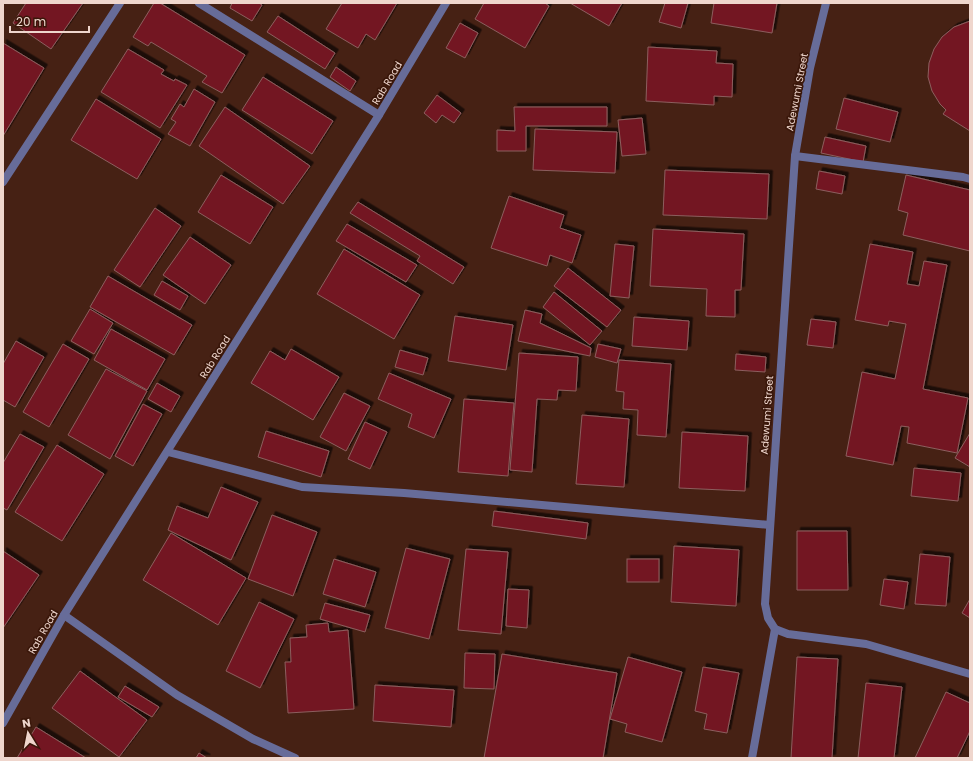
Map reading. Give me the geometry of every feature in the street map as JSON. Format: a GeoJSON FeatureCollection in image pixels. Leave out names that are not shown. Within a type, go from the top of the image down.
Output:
{"type":"FeatureCollection","features":[{"type":"Feature","properties":{"kind":"street"},"geometry":{"type":"LineString","coordinates":[[3,182],[120,3]]}},
{"type":"Feature","properties":{"kind":"street"},"geometry":{"type":"LineString","coordinates":[[199,3],[379,115]]}},
{"type":"Feature","properties":{"kind":"street","name":"Rab Road"},"geometry":{"type":"LineString","coordinates":[[3,723],[64,615],[379,115],[446,3]]}},
{"type":"Feature","properties":{"kind":"street","name":"Adewumi Street"},"geometry":{"type":"LineString","coordinates":[[775,629],[768,618],[765,604],[795,156],[810,68],[826,3]]}},
{"type":"Feature","properties":{"kind":"street"},"geometry":{"type":"LineString","coordinates":[[795,156],[970,179]]}},
{"type":"Feature","properties":{"kind":"street"},"geometry":{"type":"LineString","coordinates":[[168,452],[302,487],[404,493],[770,525]]}},
{"type":"Feature","properties":{"kind":"street"},"geometry":{"type":"LineString","coordinates":[[64,615],[177,695],[253,739],[294,758]]}},
{"type":"Feature","properties":{"kind":"street"},"geometry":{"type":"LineString","coordinates":[[752,758],[775,629],[788,634],[866,644],[970,674]]}},
{"type":"Feature","properties":{"kind":"building"},"geometry":{"type":"Polygon","coordinates":[[[26,3],[83,3],[51,49],[13,23],[26,3]]]}},
{"type":"Feature","properties":{"kind":"building"},"geometry":{"type":"Polygon","coordinates":[[[154,3],[160,3],[245,55],[222,93],[202,82],[207,76],[151,42],[148,46],[133,37],[154,3]]]}},
{"type":"Feature","properties":{"kind":"building"},"geometry":{"type":"Polygon","coordinates":[[[232,3],[259,3],[262,5],[252,21],[230,8],[232,3]]]}},
{"type":"Feature","properties":{"kind":"building"},"geometry":{"type":"Polygon","coordinates":[[[342,3],[397,3],[375,40],[366,34],[358,48],[326,29],[342,3]]]}},
{"type":"Feature","properties":{"kind":"building"},"geometry":{"type":"Polygon","coordinates":[[[484,3],[545,3],[549,6],[525,48],[475,19],[484,3]]]}},
{"type":"Feature","properties":{"kind":"building"},"geometry":{"type":"Polygon","coordinates":[[[570,3],[622,3],[609,26],[570,3]]]}},
{"type":"Feature","properties":{"kind":"building"},"geometry":{"type":"Polygon","coordinates":[[[665,3],[688,3],[681,28],[659,22],[665,3]]]}},
{"type":"Feature","properties":{"kind":"building"},"geometry":{"type":"Polygon","coordinates":[[[714,3],[777,3],[772,33],[711,23],[714,3]]]}},
{"type":"Feature","properties":{"kind":"building"},"geometry":{"type":"Polygon","coordinates":[[[278,16],[335,53],[325,69],[267,32],[278,16]]]}},
{"type":"Feature","properties":{"kind":"building"},"geometry":{"type":"Polygon","coordinates":[[[970,21],[970,131],[943,114],[946,110],[940,104],[932,91],[928,77],[929,63],[934,49],[942,37],[954,27],[970,21]]]}},
{"type":"Feature","properties":{"kind":"building"},"geometry":{"type":"Polygon","coordinates":[[[460,23],[478,33],[465,58],[446,48],[460,23]]]}},
{"type":"Feature","properties":{"kind":"building"},"geometry":{"type":"Polygon","coordinates":[[[3,43],[44,68],[3,136],[3,43]]]}},
{"type":"Feature","properties":{"kind":"building"},"geometry":{"type":"Polygon","coordinates":[[[648,47],[717,51],[716,63],[733,64],[732,97],[714,96],[714,105],[646,101],[648,47]]]}},
{"type":"Feature","properties":{"kind":"building"},"geometry":{"type":"Polygon","coordinates":[[[128,49],[164,70],[161,74],[174,81],[175,79],[187,85],[160,128],[101,92],[128,49]]]}},
{"type":"Feature","properties":{"kind":"building"},"geometry":{"type":"Polygon","coordinates":[[[336,67],[356,81],[350,91],[330,77],[336,67]]]}},
{"type":"Feature","properties":{"kind":"building"},"geometry":{"type":"Polygon","coordinates":[[[263,77],[333,121],[312,154],[242,110],[263,77]]]}},
{"type":"Feature","properties":{"kind":"building"},"geometry":{"type":"Polygon","coordinates":[[[194,89],[215,102],[190,146],[168,134],[176,122],[171,119],[180,104],[184,107],[194,89]]]}},
{"type":"Feature","properties":{"kind":"building"},"geometry":{"type":"Polygon","coordinates":[[[437,95],[461,113],[454,123],[442,115],[436,123],[424,113],[437,95]]]}},
{"type":"Feature","properties":{"kind":"building"},"geometry":{"type":"Polygon","coordinates":[[[844,98],[898,112],[890,142],[836,129],[844,98]]]}},
{"type":"Feature","properties":{"kind":"building"},"geometry":{"type":"Polygon","coordinates":[[[96,99],[161,139],[137,179],[71,140],[96,99]]]}},
{"type":"Feature","properties":{"kind":"building"},"geometry":{"type":"Polygon","coordinates":[[[225,107],[310,166],[283,204],[199,146],[225,107]]]}},
{"type":"Feature","properties":{"kind":"building"},"geometry":{"type":"Polygon","coordinates":[[[514,107],[607,107],[607,126],[526,126],[526,151],[497,151],[497,130],[515,131],[514,107]]]}},
{"type":"Feature","properties":{"kind":"building"},"geometry":{"type":"Polygon","coordinates":[[[642,118],[646,154],[622,156],[618,120],[642,118]]]}},
{"type":"Feature","properties":{"kind":"building"},"geometry":{"type":"Polygon","coordinates":[[[535,129],[617,132],[615,173],[533,170],[535,129]]]}},
{"type":"Feature","properties":{"kind":"building"},"geometry":{"type":"Polygon","coordinates":[[[825,137],[866,146],[863,162],[821,153],[825,137]]]}},
{"type":"Feature","properties":{"kind":"building"},"geometry":{"type":"Polygon","coordinates":[[[665,170],[769,174],[767,219],[663,215],[665,170]]]}},
{"type":"Feature","properties":{"kind":"building"},"geometry":{"type":"Polygon","coordinates":[[[819,171],[845,176],[842,194],[816,189],[819,171]]]}},
{"type":"Feature","properties":{"kind":"building"},"geometry":{"type":"Polygon","coordinates":[[[221,175],[273,207],[250,244],[198,212],[221,175]]]}},
{"type":"Feature","properties":{"kind":"building"},"geometry":{"type":"Polygon","coordinates":[[[906,175],[970,190],[970,251],[903,235],[908,213],[898,210],[906,175]]]}},
{"type":"Feature","properties":{"kind":"building"},"geometry":{"type":"Polygon","coordinates":[[[509,196],[564,215],[560,228],[581,235],[572,263],[550,255],[547,266],[491,248],[509,196]]]}},
{"type":"Feature","properties":{"kind":"building"},"geometry":{"type":"Polygon","coordinates":[[[358,202],[464,267],[453,284],[417,261],[420,256],[350,213],[358,202]]]}},
{"type":"Feature","properties":{"kind":"building"},"geometry":{"type":"Polygon","coordinates":[[[155,208],[181,226],[140,287],[114,270],[155,208]]]}},
{"type":"Feature","properties":{"kind":"building"},"geometry":{"type":"Polygon","coordinates":[[[347,224],[417,265],[406,282],[336,241],[347,224]]]}},
{"type":"Feature","properties":{"kind":"building"},"geometry":{"type":"Polygon","coordinates":[[[653,229],[744,234],[741,290],[735,290],[735,317],[706,316],[707,289],[650,286],[653,229]]]}},
{"type":"Feature","properties":{"kind":"building"},"geometry":{"type":"Polygon","coordinates":[[[190,237],[231,265],[205,304],[163,275],[190,237]]]}},
{"type":"Feature","properties":{"kind":"building"},"geometry":{"type":"Polygon","coordinates":[[[615,244],[634,246],[629,298],[610,296],[615,244]]]}},
{"type":"Feature","properties":{"kind":"building"},"geometry":{"type":"Polygon","coordinates":[[[870,244],[913,252],[907,284],[919,286],[924,261],[947,265],[923,389],[968,398],[957,453],[907,443],[909,427],[901,426],[893,465],[846,456],[862,372],[895,379],[906,324],[889,321],[888,326],[855,320],[870,244]]]}},
{"type":"Feature","properties":{"kind":"building"},"geometry":{"type":"Polygon","coordinates":[[[344,249],[420,295],[394,339],[317,294],[344,249]]]}},
{"type":"Feature","properties":{"kind":"building"},"geometry":{"type":"Polygon","coordinates":[[[568,268],[621,310],[607,327],[554,286],[568,268]]]}},
{"type":"Feature","properties":{"kind":"building"},"geometry":{"type":"Polygon","coordinates":[[[108,276],[192,325],[174,355],[90,307],[108,276]]]}},
{"type":"Feature","properties":{"kind":"building"},"geometry":{"type":"Polygon","coordinates":[[[162,281],[188,296],[180,310],[154,295],[162,281]]]}},
{"type":"Feature","properties":{"kind":"building"},"geometry":{"type":"Polygon","coordinates":[[[554,292],[602,331],[590,345],[543,307],[554,292]]]}},
{"type":"Feature","properties":{"kind":"building"},"geometry":{"type":"Polygon","coordinates":[[[90,309],[113,323],[94,354],[71,341],[90,309]]]}},
{"type":"Feature","properties":{"kind":"building"},"geometry":{"type":"Polygon","coordinates":[[[525,310],[542,314],[540,323],[591,348],[590,356],[518,341],[525,310]]]}},
{"type":"Feature","properties":{"kind":"building"},"geometry":{"type":"Polygon","coordinates":[[[455,316],[513,325],[506,370],[448,361],[455,316]]]}},
{"type":"Feature","properties":{"kind":"building"},"geometry":{"type":"Polygon","coordinates":[[[634,317],[689,321],[687,350],[632,346],[634,317]]]}},
{"type":"Feature","properties":{"kind":"building"},"geometry":{"type":"Polygon","coordinates":[[[811,319],[836,322],[833,348],[807,345],[811,319]]]}},
{"type":"Feature","properties":{"kind":"building"},"geometry":{"type":"Polygon","coordinates":[[[111,329],[165,359],[147,390],[94,360],[111,329]]]}},
{"type":"Feature","properties":{"kind":"building"},"geometry":{"type":"Polygon","coordinates":[[[16,341],[44,357],[15,407],[3,400],[3,364],[16,341]]]}},
{"type":"Feature","properties":{"kind":"building"},"geometry":{"type":"Polygon","coordinates":[[[63,344],[89,359],[49,427],[23,412],[63,344]]]}},
{"type":"Feature","properties":{"kind":"building"},"geometry":{"type":"Polygon","coordinates":[[[598,344],[621,349],[617,363],[595,357],[598,344]]]}},
{"type":"Feature","properties":{"kind":"building"},"geometry":{"type":"Polygon","coordinates":[[[291,349],[339,377],[313,420],[251,383],[270,351],[285,360],[291,349]]]}},
{"type":"Feature","properties":{"kind":"building"},"geometry":{"type":"Polygon","coordinates":[[[400,350],[428,358],[423,375],[395,367],[400,350]]]}},
{"type":"Feature","properties":{"kind":"building"},"geometry":{"type":"Polygon","coordinates":[[[519,353],[578,357],[576,391],[558,390],[557,400],[537,399],[532,472],[510,470],[519,353]]]}},
{"type":"Feature","properties":{"kind":"building"},"geometry":{"type":"Polygon","coordinates":[[[736,354],[766,357],[765,372],[735,370],[736,354]]]}},
{"type":"Feature","properties":{"kind":"building"},"geometry":{"type":"Polygon","coordinates":[[[619,360],[671,364],[666,437],[637,435],[638,410],[623,409],[624,392],[616,391],[619,360]]]}},
{"type":"Feature","properties":{"kind":"building"},"geometry":{"type":"Polygon","coordinates":[[[106,369],[147,391],[110,459],[68,435],[106,369]]]}},
{"type":"Feature","properties":{"kind":"building"},"geometry":{"type":"Polygon","coordinates":[[[389,373],[451,399],[434,438],[408,427],[412,414],[378,399],[389,373]]]}},
{"type":"Feature","properties":{"kind":"building"},"geometry":{"type":"Polygon","coordinates":[[[157,383],[180,396],[171,412],[148,399],[157,383]]]}},
{"type":"Feature","properties":{"kind":"building"},"geometry":{"type":"Polygon","coordinates":[[[344,393],[370,406],[346,451],[320,437],[344,393]]]}},
{"type":"Feature","properties":{"kind":"building"},"geometry":{"type":"Polygon","coordinates":[[[464,399],[514,403],[508,476],[458,472],[464,399]]]}},
{"type":"Feature","properties":{"kind":"building"},"geometry":{"type":"Polygon","coordinates":[[[143,404],[162,414],[133,466],[115,456],[143,404]]]}},
{"type":"Feature","properties":{"kind":"building"},"geometry":{"type":"Polygon","coordinates":[[[582,415],[629,419],[624,487],[576,484],[582,415]]]}},
{"type":"Feature","properties":{"kind":"building"},"geometry":{"type":"Polygon","coordinates":[[[365,422],[387,432],[370,469],[348,459],[365,422]]]}},
{"type":"Feature","properties":{"kind":"building"},"geometry":{"type":"Polygon","coordinates":[[[266,431],[329,451],[321,477],[258,457],[266,431]]]}},
{"type":"Feature","properties":{"kind":"building"},"geometry":{"type":"Polygon","coordinates":[[[682,432],[748,436],[745,491],[679,488],[682,432]]]}},
{"type":"Feature","properties":{"kind":"building"},"geometry":{"type":"Polygon","coordinates":[[[970,433],[970,467],[955,458],[970,433]]]}},
{"type":"Feature","properties":{"kind":"building"},"geometry":{"type":"Polygon","coordinates":[[[20,434],[44,447],[7,510],[3,508],[3,463],[20,434]]]}},
{"type":"Feature","properties":{"kind":"building"},"geometry":{"type":"Polygon","coordinates":[[[57,445],[104,474],[62,541],[15,512],[57,445]]]}},
{"type":"Feature","properties":{"kind":"building"},"geometry":{"type":"Polygon","coordinates":[[[914,468],[961,473],[958,501],[911,496],[914,468]]]}},
{"type":"Feature","properties":{"kind":"building"},"geometry":{"type":"Polygon","coordinates":[[[221,487],[258,502],[231,560],[168,530],[177,506],[208,518],[221,487]]]}},
{"type":"Feature","properties":{"kind":"building"},"geometry":{"type":"Polygon","coordinates":[[[494,511],[588,523],[586,539],[492,526],[494,511]]]}},
{"type":"Feature","properties":{"kind":"building"},"geometry":{"type":"Polygon","coordinates":[[[272,515],[317,532],[293,596],[248,579],[272,515]]]}},
{"type":"Feature","properties":{"kind":"building"},"geometry":{"type":"Polygon","coordinates":[[[797,531],[847,531],[848,590],[797,590],[797,531]]]}},
{"type":"Feature","properties":{"kind":"building"},"geometry":{"type":"Polygon","coordinates":[[[171,533],[246,578],[218,625],[143,580],[171,533]]]}},
{"type":"Feature","properties":{"kind":"building"},"geometry":{"type":"Polygon","coordinates":[[[674,546],[739,550],[736,606],[671,602],[674,546]]]}},
{"type":"Feature","properties":{"kind":"building"},"geometry":{"type":"Polygon","coordinates":[[[406,548],[450,559],[429,639],[385,628],[406,548]]]}},
{"type":"Feature","properties":{"kind":"building"},"geometry":{"type":"Polygon","coordinates":[[[466,549],[508,552],[501,634],[458,630],[466,549]]]}},
{"type":"Feature","properties":{"kind":"building"},"geometry":{"type":"Polygon","coordinates":[[[3,551],[39,575],[3,628],[3,551]]]}},
{"type":"Feature","properties":{"kind":"building"},"geometry":{"type":"Polygon","coordinates":[[[920,554],[950,557],[946,606],[915,604],[920,554]]]}},
{"type":"Feature","properties":{"kind":"building"},"geometry":{"type":"Polygon","coordinates":[[[334,559],[376,572],[365,607],[323,594],[334,559]]]}},
{"type":"Feature","properties":{"kind":"building"},"geometry":{"type":"Polygon","coordinates":[[[627,559],[659,559],[659,582],[627,582],[627,559]]]}},
{"type":"Feature","properties":{"kind":"building"},"geometry":{"type":"Polygon","coordinates":[[[884,579],[908,582],[904,609],[880,605],[884,579]]]}},
{"type":"Feature","properties":{"kind":"building"},"geometry":{"type":"Polygon","coordinates":[[[508,589],[529,590],[527,628],[506,626],[508,589]]]}},
{"type":"Feature","properties":{"kind":"building"},"geometry":{"type":"Polygon","coordinates":[[[970,599],[970,618],[962,613],[970,599]]]}},
{"type":"Feature","properties":{"kind":"building"},"geometry":{"type":"Polygon","coordinates":[[[259,602],[294,619],[260,688],[226,671],[259,602]]]}},
{"type":"Feature","properties":{"kind":"building"},"geometry":{"type":"Polygon","coordinates":[[[325,603],[370,615],[365,632],[320,619],[325,603]]]}},
{"type":"Feature","properties":{"kind":"building"},"geometry":{"type":"Polygon","coordinates":[[[328,623],[329,632],[348,630],[354,709],[288,713],[285,662],[291,662],[290,638],[307,637],[306,625],[328,623]]]}},
{"type":"Feature","properties":{"kind":"building"},"geometry":{"type":"Polygon","coordinates":[[[465,653],[495,654],[494,689],[464,688],[465,653]]]}},
{"type":"Feature","properties":{"kind":"building"},"geometry":{"type":"Polygon","coordinates":[[[502,654],[617,673],[603,758],[484,758],[502,654]]]}},
{"type":"Feature","properties":{"kind":"building"},"geometry":{"type":"Polygon","coordinates":[[[628,657],[682,672],[662,742],[625,732],[627,724],[610,719],[628,657]]]}},
{"type":"Feature","properties":{"kind":"building"},"geometry":{"type":"Polygon","coordinates":[[[797,657],[838,659],[832,758],[791,758],[797,657]]]}},
{"type":"Feature","properties":{"kind":"building"},"geometry":{"type":"Polygon","coordinates":[[[703,667],[739,673],[727,733],[704,729],[707,714],[695,711],[703,667]]]}},
{"type":"Feature","properties":{"kind":"building"},"geometry":{"type":"Polygon","coordinates":[[[80,671],[147,720],[119,757],[52,708],[80,671]]]}},
{"type":"Feature","properties":{"kind":"building"},"geometry":{"type":"Polygon","coordinates":[[[866,683],[902,687],[894,758],[858,758],[866,683]]]}},
{"type":"Feature","properties":{"kind":"building"},"geometry":{"type":"Polygon","coordinates":[[[375,685],[454,690],[451,727],[373,721],[375,685]]]}},
{"type":"Feature","properties":{"kind":"building"},"geometry":{"type":"Polygon","coordinates":[[[125,686],[159,707],[152,717],[118,697],[125,686]]]}},
{"type":"Feature","properties":{"kind":"building"},"geometry":{"type":"Polygon","coordinates":[[[946,692],[970,703],[970,731],[957,758],[915,758],[946,692]]]}},
{"type":"Feature","properties":{"kind":"building"},"geometry":{"type":"Polygon","coordinates":[[[36,727],[86,758],[17,758],[36,727]]]}},
{"type":"Feature","properties":{"kind":"building"},"geometry":{"type":"Polygon","coordinates":[[[199,753],[207,758],[196,758],[199,753]]]}}]}
